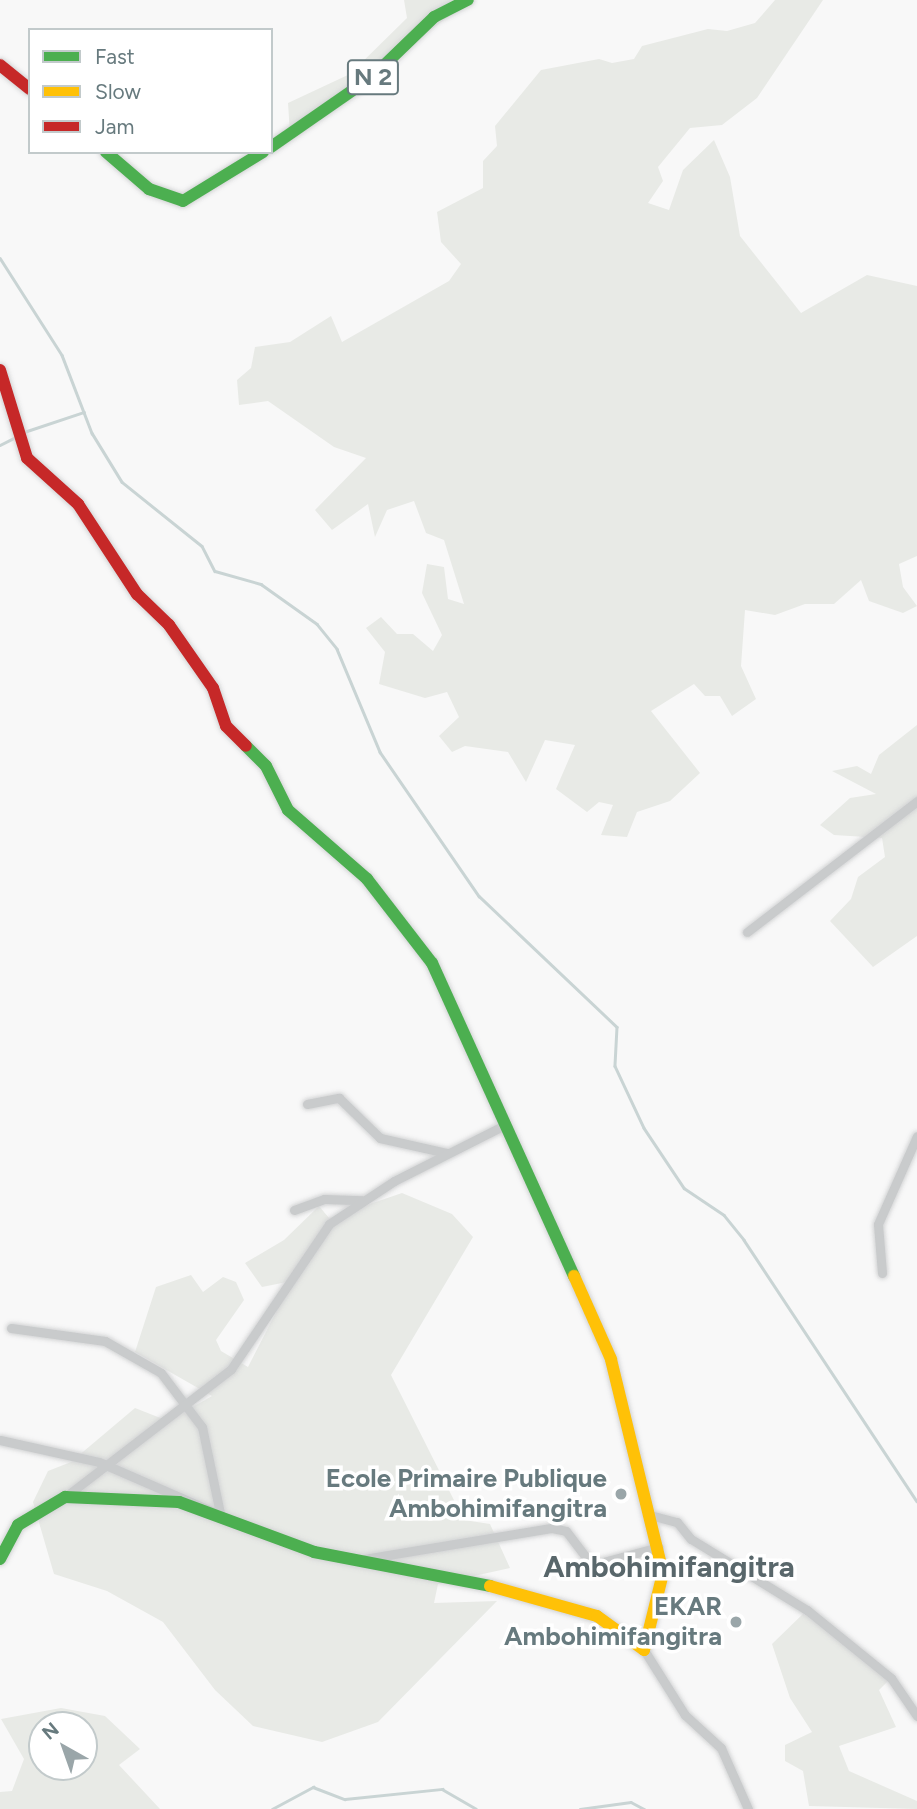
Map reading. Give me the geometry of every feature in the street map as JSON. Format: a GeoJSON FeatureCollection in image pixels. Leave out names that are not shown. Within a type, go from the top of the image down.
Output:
{"type":"FeatureCollection","features":[{"type":"Feature","properties":{"kind":"street","name":"N 2"},"geometry":{"type":"LineString","coordinates":[[273,145],[373,76],[434,17],[468,0]]}},
{"type":"Feature","properties":{"kind":"street"},"geometry":{"type":"LineString","coordinates":[[0,65],[28,87]]}},
{"type":"Feature","properties":{"kind":"street"},"geometry":{"type":"LineString","coordinates":[[108,154],[149,190],[183,201],[260,154]]}},
{"type":"Feature","properties":{"kind":"street"},"geometry":{"type":"LineString","coordinates":[[0,370],[18,436],[27,458],[93,523],[137,594],[169,625],[213,688],[226,726],[266,766],[288,810],[367,879],[432,963],[611,1359],[659,1547],[662,1594],[644,1650]]}},
{"type":"Feature","properties":{"kind":"street"},"geometry":{"type":"LineString","coordinates":[[747,932],[917,801]]}},
{"type":"Feature","properties":{"kind":"street"},"geometry":{"type":"LineString","coordinates":[[307,1104],[340,1098],[380,1138],[447,1153]]}},
{"type":"Feature","properties":{"kind":"street"},"geometry":{"type":"LineString","coordinates":[[0,1559],[23,1519],[65,1497],[186,1408],[242,1358],[330,1224],[362,1200],[447,1153],[505,1125]]}},
{"type":"Feature","properties":{"kind":"street"},"geometry":{"type":"LineString","coordinates":[[882,1273],[878,1224],[917,1136]]}},
{"type":"Feature","properties":{"kind":"street"},"geometry":{"type":"LineString","coordinates":[[294,1210],[324,1199],[362,1200]]}},
{"type":"Feature","properties":{"kind":"street"},"geometry":{"type":"LineString","coordinates":[[11,1328],[105,1341],[161,1373],[207,1441],[221,1518]]}},
{"type":"Feature","properties":{"kind":"street"},"geometry":{"type":"LineString","coordinates":[[0,1440],[108,1465],[203,1503],[221,1518]]}},
{"type":"Feature","properties":{"kind":"street"},"geometry":{"type":"LineString","coordinates":[[65,1497],[170,1501],[314,1552],[542,1596],[597,1616],[644,1650],[685,1715],[720,1748],[748,1809]]}},
{"type":"Feature","properties":{"kind":"street"},"geometry":{"type":"LineString","coordinates":[[650,1515],[677,1522],[691,1539],[807,1610],[891,1678],[917,1716]]}},
{"type":"Feature","properties":{"kind":"street"},"geometry":{"type":"LineString","coordinates":[[362,1560],[552,1528],[566,1531],[592,1564],[659,1547]]}},
{"type":"Feature","properties":{"kind":"shaded area"},"geometry":{"type":"Polygon","coordinates":[[[404,0],[471,0],[290,134],[288,103],[350,74],[407,18],[404,0]]]}},
{"type":"Feature","properties":{"kind":"shaded area"},"geometry":{"type":"Polygon","coordinates":[[[775,0],[823,0],[757,98],[722,125],[690,128],[658,167],[663,181],[648,203],[669,210],[683,170],[714,140],[730,177],[740,236],[801,313],[867,275],[917,286],[917,556],[899,564],[903,587],[917,606],[903,613],[869,601],[861,580],[834,604],[805,604],[775,615],[745,610],[741,666],[756,699],[732,716],[720,696],[705,696],[694,684],[651,711],[700,773],[670,801],[637,812],[627,837],[601,835],[613,805],[599,802],[587,812],[556,789],[575,745],[545,740],[526,782],[508,752],[465,746],[452,752],[439,736],[459,717],[447,692],[425,698],[379,684],[385,652],[366,628],[381,617],[397,634],[413,634],[433,651],[442,635],[422,593],[427,564],[444,567],[448,599],[464,604],[444,540],[426,533],[414,501],[387,510],[375,537],[368,504],[332,530],[315,510],[366,458],[334,447],[268,401],[239,405],[237,380],[251,368],[255,347],[290,342],[331,316],[342,342],[449,281],[461,264],[441,242],[437,212],[483,188],[483,161],[497,146],[495,126],[541,70],[599,59],[612,63],[634,59],[642,46],[708,29],[727,31],[755,23],[775,0]]]}},
{"type":"Feature","properties":{"kind":"shaded area"},"geometry":{"type":"Polygon","coordinates":[[[917,725],[917,936],[873,967],[830,921],[851,899],[858,877],[885,857],[882,838],[834,835],[820,825],[850,798],[876,794],[832,771],[857,766],[871,774],[879,755],[917,725]]]}},
{"type":"Feature","properties":{"kind":"shaded area"},"geometry":{"type":"Polygon","coordinates":[[[402,1193],[452,1214],[473,1237],[391,1375],[464,1520],[490,1524],[510,1568],[438,1584],[434,1603],[497,1601],[378,1722],[322,1742],[253,1726],[215,1690],[163,1622],[107,1591],[54,1574],[33,1502],[48,1471],[71,1462],[135,1408],[168,1421],[212,1396],[135,1352],[156,1287],[191,1275],[203,1292],[223,1277],[236,1282],[244,1300],[216,1340],[221,1351],[248,1367],[292,1281],[262,1287],[245,1263],[284,1240],[319,1206],[329,1218],[402,1193]]]}},
{"type":"Feature","properties":{"kind":"shaded area"},"geometry":{"type":"Polygon","coordinates":[[[807,1610],[891,1678],[879,1690],[896,1727],[839,1746],[849,1771],[917,1801],[917,1809],[809,1806],[803,1771],[785,1761],[785,1745],[812,1732],[790,1698],[772,1644],[807,1610]]]}},
{"type":"Feature","properties":{"kind":"shaded area"},"geometry":{"type":"Polygon","coordinates":[[[61,1708],[78,1711],[45,1711],[61,1708]]]}},
{"type":"Feature","properties":{"kind":"shaded area"},"geometry":{"type":"Polygon","coordinates":[[[28,1714],[28,1781],[98,1781],[98,1715],[105,1716],[140,1749],[119,1765],[160,1809],[0,1809],[0,1792],[12,1791],[24,1759],[1,1719],[28,1714]]]}},
{"type":"Feature","properties":{"kind":"waterway"},"geometry":{"type":"LineString","coordinates":[[0,258],[62,355],[92,433],[122,482],[202,546],[215,571],[261,584],[317,624],[337,649],[380,752],[479,896],[617,1027],[615,1066],[644,1128],[684,1188],[724,1215],[744,1240],[917,1501]]}},
{"type":"Feature","properties":{"kind":"waterway"},"geometry":{"type":"LineString","coordinates":[[24,432],[84,412]]}},
{"type":"Feature","properties":{"kind":"waterway"},"geometry":{"type":"LineString","coordinates":[[0,445],[16,437]]}},
{"type":"Feature","properties":{"kind":"waterway"},"geometry":{"type":"LineString","coordinates":[[272,1809],[313,1787],[345,1799],[442,1789],[476,1809]]}},
{"type":"Feature","properties":{"kind":"waterway"},"geometry":{"type":"LineString","coordinates":[[580,1809],[631,1802],[644,1809]]}},
{"type":"Feature","properties":{"kind":"traffic: fast"},"geometry":{"type":"LineString","coordinates":[[273,146],[373,76],[434,17],[468,0]]}},
{"type":"Feature","properties":{"kind":"traffic: fast"},"geometry":{"type":"LineString","coordinates":[[108,154],[149,189],[183,201],[260,154]]}},
{"type":"Feature","properties":{"kind":"traffic: fast"},"geometry":{"type":"LineString","coordinates":[[246,746],[266,766],[288,810],[367,879],[432,963],[574,1276]]}},
{"type":"Feature","properties":{"kind":"traffic: fast"},"geometry":{"type":"LineString","coordinates":[[0,1559],[18,1525],[65,1497],[179,1502],[314,1552],[490,1586]]}},
{"type":"Feature","properties":{"kind":"traffic: slow"},"geometry":{"type":"LineString","coordinates":[[490,1586],[597,1616],[644,1650],[663,1573],[611,1359],[574,1276]]}},
{"type":"Feature","properties":{"kind":"traffic: jam"},"geometry":{"type":"LineString","coordinates":[[0,65],[28,87]]}},
{"type":"Feature","properties":{"kind":"traffic: jam"},"geometry":{"type":"LineString","coordinates":[[0,370],[27,458],[78,504],[137,594],[169,625],[213,688],[226,726],[246,746]]}},
{"type":"Feature","properties":{"kind":"place","name":"Ecole Primaire Publique Ambohimifangitra"},"geometry":{"type":"Point","coordinates":[621,1494]}},
{"type":"Feature","properties":{"kind":"place","name":"EKAR Ambohimifangitra"},"geometry":{"type":"Point","coordinates":[736,1622]}},
{"type":"Feature","properties":{"kind":"district","name":"Ambohimifangitra"},"geometry":{"type":"Point","coordinates":[669,1567]}}]}
